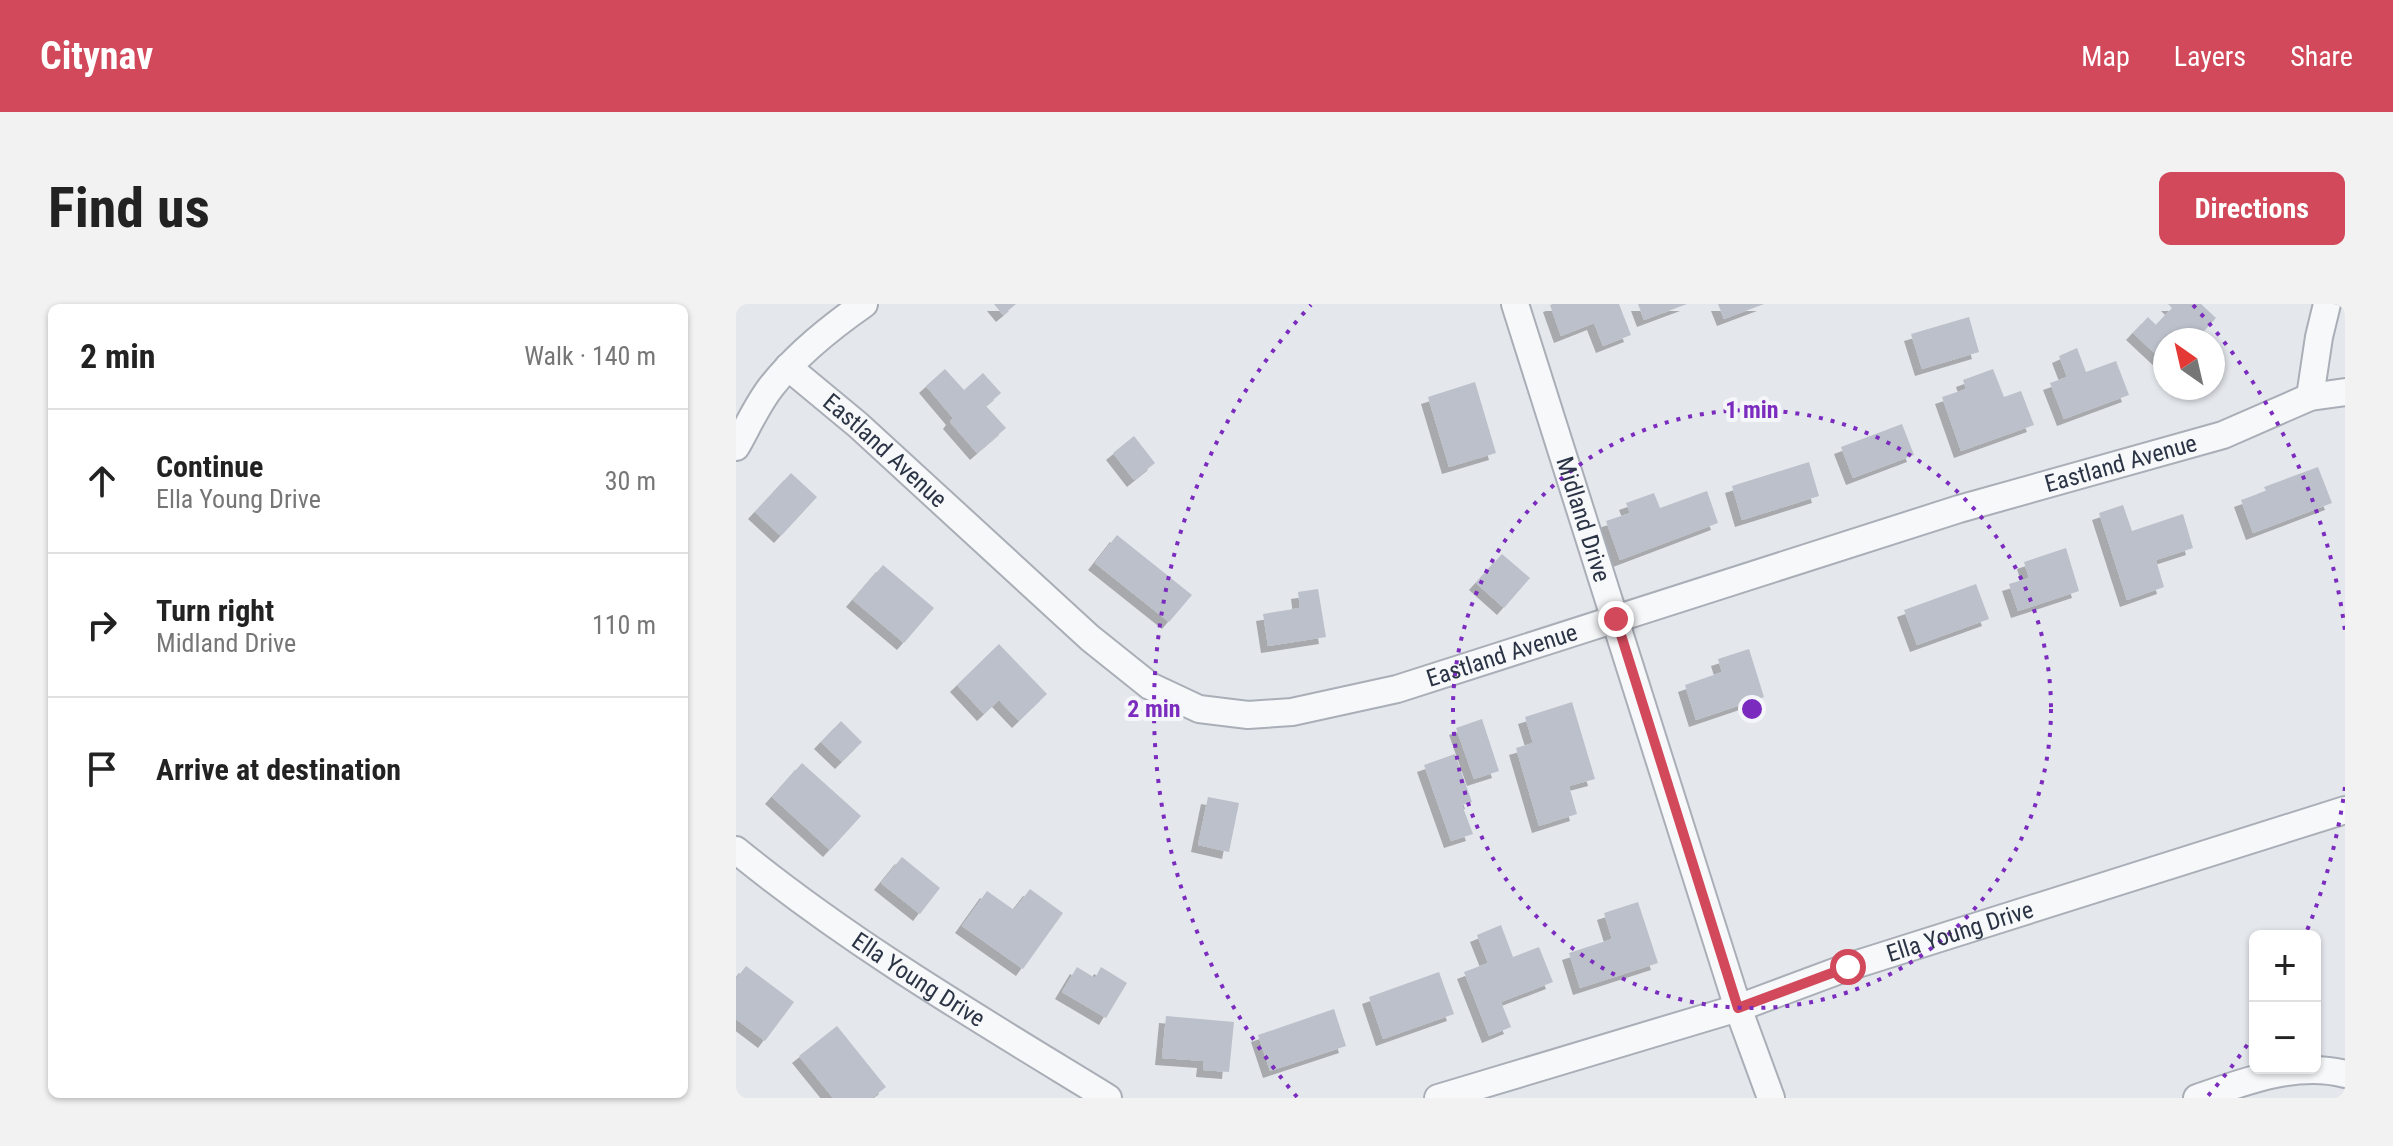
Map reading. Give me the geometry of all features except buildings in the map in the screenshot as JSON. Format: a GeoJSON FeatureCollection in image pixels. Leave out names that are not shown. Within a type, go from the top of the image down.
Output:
{"type":"FeatureCollection","features":[{"type":"Feature","properties":{"kind":"street"},"geometry":{"type":"LineString","coordinates":[[736,447],[769,390],[788,367],[864,304]]}},
{"type":"Feature","properties":{"kind":"street","name":"Midland Drive"},"geometry":{"type":"LineString","coordinates":[[1515,304],[1738,1008],[1771,1098]]}},
{"type":"Feature","properties":{"kind":"street"},"geometry":{"type":"LineString","coordinates":[[2310,397],[2327,304]]}},
{"type":"Feature","properties":{"kind":"street","name":"Eastland Avenue"},"geometry":{"type":"LineString","coordinates":[[788,367],[858,425],[1090,638],[1150,686],[1199,709],[1248,715],[1307,709],[1397,689],[1959,509],[2223,435],[2310,397],[2345,392]]}},
{"type":"Feature","properties":{"kind":"street","name":"Ella Young Drive"},"geometry":{"type":"LineString","coordinates":[[1438,1098],[1738,1008],[1848,967],[2345,810]]}},
{"type":"Feature","properties":{"kind":"street","name":"Ella Young Drive"},"geometry":{"type":"LineString","coordinates":[[736,850],[777,884],[938,993],[1108,1098]]}},
{"type":"Feature","properties":{"kind":"street"},"geometry":{"type":"LineString","coordinates":[[2197,1098],[2245,1081],[2306,1069],[2345,1074]]}},
{"type":"Feature","properties":{"kind":"route"},"geometry":{"type":"LineString","coordinates":[[1616,619],[1738,1008],[1848,967]]}}]}
